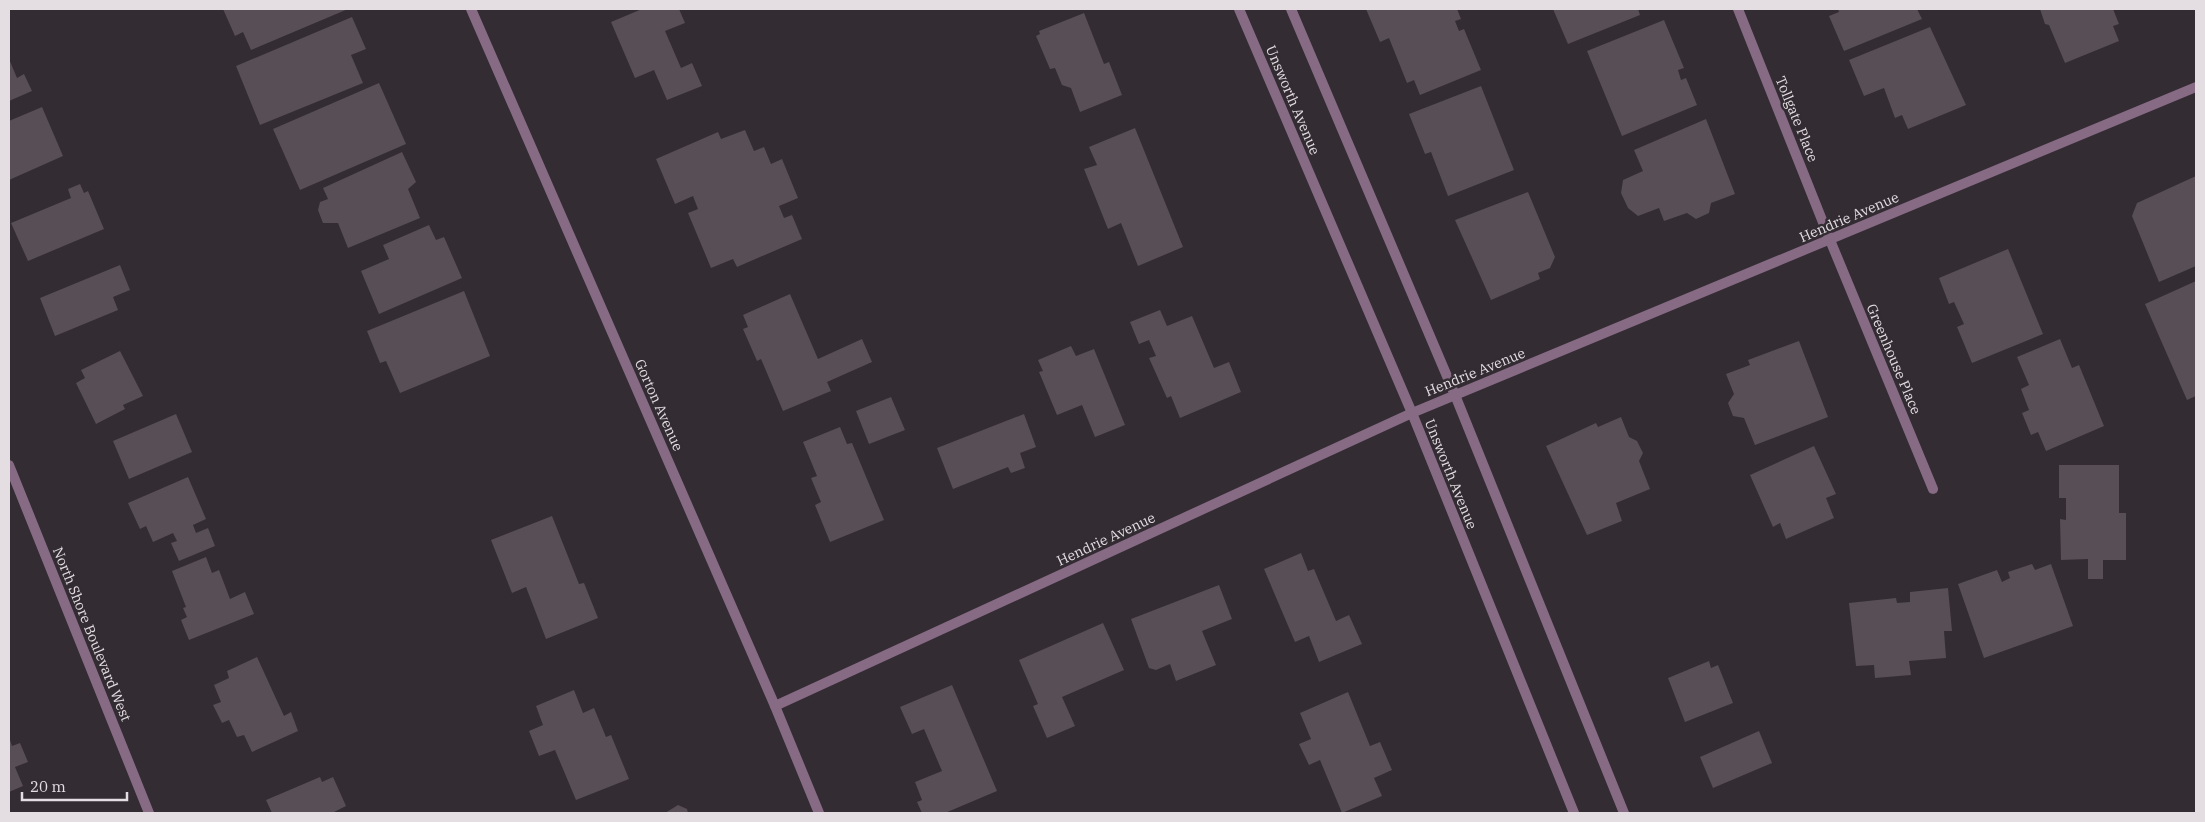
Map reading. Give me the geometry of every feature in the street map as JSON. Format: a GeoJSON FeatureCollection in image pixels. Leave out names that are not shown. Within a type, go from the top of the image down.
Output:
{"type":"FeatureCollection","features":[{"type":"Feature","properties":{"kind":"street","name":"Gorton Avenue"},"geometry":{"type":"LineString","coordinates":[[471,9],[775,706],[819,813]]}},
{"type":"Feature","properties":{"kind":"street","name":"Unsworth Avenue"},"geometry":{"type":"LineString","coordinates":[[1239,9],[1412,413],[1574,813]]}},
{"type":"Feature","properties":{"kind":"street"},"geometry":{"type":"LineString","coordinates":[[1291,9],[1455,395],[1624,813]]}},
{"type":"Feature","properties":{"kind":"street","name":"Tollgate Place"},"geometry":{"type":"LineString","coordinates":[[1738,9],[1830,240]]}},
{"type":"Feature","properties":{"kind":"street","name":"Hendrie Avenue"},"geometry":{"type":"LineString","coordinates":[[775,706],[1412,413],[2196,87]]}},
{"type":"Feature","properties":{"kind":"street","name":"Greenhouse Place"},"geometry":{"type":"LineString","coordinates":[[1830,240],[1933,489]]}},
{"type":"Feature","properties":{"kind":"street","name":"North Shore Boulevard West"},"geometry":{"type":"LineString","coordinates":[[9,465],[149,813]]}},
{"type":"Feature","properties":{"kind":"building"},"geometry":{"type":"Polygon","coordinates":[[[223,9],[348,9],[251,50],[243,32],[235,36],[223,9]]]}},
{"type":"Feature","properties":{"kind":"building"},"geometry":{"type":"Polygon","coordinates":[[[642,9],[679,9],[685,23],[665,31],[681,68],[692,63],[702,86],[667,100],[654,70],[635,78],[611,22],[642,9]]]}},
{"type":"Feature","properties":{"kind":"building"},"geometry":{"type":"Polygon","coordinates":[[[1366,9],[1457,9],[1461,19],[1455,21],[1459,31],[1464,29],[1481,70],[1420,95],[1414,80],[1407,83],[1389,38],[1380,42],[1366,9]]]}},
{"type":"Feature","properties":{"kind":"building"},"geometry":{"type":"Polygon","coordinates":[[[1553,9],[1638,9],[1640,15],[1568,44],[1553,9]]]}},
{"type":"Feature","properties":{"kind":"building"},"geometry":{"type":"Polygon","coordinates":[[[1838,9],[1917,9],[1922,19],[1844,51],[1829,16],[1839,12],[1838,9]]]}},
{"type":"Feature","properties":{"kind":"building"},"geometry":{"type":"Polygon","coordinates":[[[2040,9],[2113,9],[2119,24],[2113,26],[2119,41],[2065,63],[2049,25],[2045,24],[2040,9]]]}},
{"type":"Feature","properties":{"kind":"building"},"geometry":{"type":"Polygon","coordinates":[[[1084,13],[1104,64],[1109,62],[1122,95],[1080,112],[1071,88],[1062,85],[1055,68],[1050,69],[1036,36],[1040,34],[1039,31],[1084,13]]]}},
{"type":"Feature","properties":{"kind":"building"},"geometry":{"type":"Polygon","coordinates":[[[352,17],[366,49],[351,55],[363,83],[260,125],[236,66],[352,17]]]}},
{"type":"Feature","properties":{"kind":"building"},"geometry":{"type":"Polygon","coordinates":[[[1664,20],[1684,68],[1678,70],[1681,80],[1686,78],[1697,105],[1622,136],[1587,51],[1664,20]]]}},
{"type":"Feature","properties":{"kind":"building"},"geometry":{"type":"Polygon","coordinates":[[[1930,27],[1966,105],[1908,129],[1902,115],[1895,118],[1884,88],[1864,96],[1849,60],[1930,27]]]}},
{"type":"Feature","properties":{"kind":"building"},"geometry":{"type":"Polygon","coordinates":[[[9,59],[17,78],[24,74],[32,91],[9,101],[9,59]]]}},
{"type":"Feature","properties":{"kind":"building"},"geometry":{"type":"Polygon","coordinates":[[[379,83],[406,144],[300,190],[273,129],[379,83]]]}},
{"type":"Feature","properties":{"kind":"building"},"geometry":{"type":"Polygon","coordinates":[[[1481,86],[1514,170],[1448,196],[1431,152],[1425,154],[1409,114],[1481,86]]]}},
{"type":"Feature","properties":{"kind":"building"},"geometry":{"type":"Polygon","coordinates":[[[42,107],[63,156],[9,180],[9,121],[42,107]]]}},
{"type":"Feature","properties":{"kind":"building"},"geometry":{"type":"Polygon","coordinates":[[[1706,119],[1735,194],[1711,203],[1709,213],[1696,219],[1687,213],[1664,221],[1659,208],[1638,216],[1628,208],[1621,193],[1623,180],[1643,171],[1634,150],[1706,119]]]}},
{"type":"Feature","properties":{"kind":"building"},"geometry":{"type":"Polygon","coordinates":[[[1135,128],[1183,247],[1138,266],[1121,223],[1108,229],[1084,169],[1097,165],[1089,147],[1135,128]]]}},
{"type":"Feature","properties":{"kind":"building"},"geometry":{"type":"Polygon","coordinates":[[[745,130],[754,151],[764,147],[771,164],[782,159],[798,198],[779,206],[784,218],[792,215],[802,239],[737,267],[733,259],[711,268],[688,213],[698,209],[693,196],[675,204],[656,159],[718,132],[721,139],[745,130]]]}},
{"type":"Feature","properties":{"kind":"building"},"geometry":{"type":"Polygon","coordinates":[[[402,152],[416,182],[408,189],[420,218],[348,248],[338,223],[323,223],[318,210],[320,202],[328,199],[323,188],[402,152]]]}},
{"type":"Feature","properties":{"kind":"building"},"geometry":{"type":"Polygon","coordinates":[[[2196,176],[2196,266],[2159,282],[2132,216],[2137,203],[2196,176]]]}},
{"type":"Feature","properties":{"kind":"building"},"geometry":{"type":"Polygon","coordinates":[[[80,184],[84,193],[88,191],[104,229],[28,261],[11,223],[71,198],[68,189],[80,184]]]}},
{"type":"Feature","properties":{"kind":"building"},"geometry":{"type":"Polygon","coordinates":[[[1528,192],[1555,257],[1550,268],[1538,273],[1540,279],[1491,300],[1455,220],[1528,192]]]}},
{"type":"Feature","properties":{"kind":"building"},"geometry":{"type":"Polygon","coordinates":[[[429,225],[436,240],[444,237],[462,278],[379,314],[361,271],[389,259],[383,245],[429,225]]]}},
{"type":"Feature","properties":{"kind":"building"},"geometry":{"type":"Polygon","coordinates":[[[2008,249],[2043,334],[1972,363],[1957,327],[1964,324],[1954,302],[1949,304],[1939,278],[2008,249]]]}},
{"type":"Feature","properties":{"kind":"building"},"geometry":{"type":"Polygon","coordinates":[[[120,265],[130,290],[113,297],[118,310],[55,336],[40,298],[120,265]]]}},
{"type":"Feature","properties":{"kind":"building"},"geometry":{"type":"Polygon","coordinates":[[[2196,281],[2196,396],[2187,400],[2145,304],[2196,281]]]}},
{"type":"Feature","properties":{"kind":"building"},"geometry":{"type":"Polygon","coordinates":[[[464,291],[490,356],[400,393],[386,361],[380,363],[367,331],[464,291]]]}},
{"type":"Feature","properties":{"kind":"building"},"geometry":{"type":"Polygon","coordinates":[[[790,294],[818,359],[862,339],[872,362],[827,382],[831,391],[783,411],[761,359],[757,361],[743,329],[748,327],[743,315],[790,294]]]}},
{"type":"Feature","properties":{"kind":"building"},"geometry":{"type":"Polygon","coordinates":[[[1160,310],[1167,326],[1192,316],[1214,368],[1229,362],[1241,392],[1180,418],[1171,396],[1167,398],[1149,358],[1156,356],[1149,340],[1139,344],[1130,322],[1160,310]]]}},
{"type":"Feature","properties":{"kind":"building"},"geometry":{"type":"Polygon","coordinates":[[[2060,339],[2072,368],[2079,365],[2104,426],[2046,451],[2038,432],[2031,435],[2022,413],[2029,410],[2021,389],[2029,385],[2017,357],[2060,339]]]}},
{"type":"Feature","properties":{"kind":"building"},"geometry":{"type":"Polygon","coordinates":[[[1799,341],[1828,417],[1755,445],[1744,418],[1733,416],[1728,403],[1734,394],[1726,374],[1750,365],[1748,360],[1799,341]]]}},
{"type":"Feature","properties":{"kind":"building"},"geometry":{"type":"Polygon","coordinates":[[[1071,346],[1076,356],[1094,349],[1125,425],[1095,437],[1082,405],[1057,415],[1039,372],[1043,371],[1038,360],[1071,346]]]}},
{"type":"Feature","properties":{"kind":"building"},"geometry":{"type":"Polygon","coordinates":[[[120,351],[143,396],[123,405],[125,409],[96,424],[76,383],[85,378],[81,370],[120,351]]]}},
{"type":"Feature","properties":{"kind":"building"},"geometry":{"type":"Polygon","coordinates":[[[891,397],[905,430],[869,444],[856,411],[891,397]]]}},
{"type":"Feature","properties":{"kind":"building"},"geometry":{"type":"Polygon","coordinates":[[[176,414],[192,452],[129,479],[113,441],[176,414]]]}},
{"type":"Feature","properties":{"kind":"building"},"geometry":{"type":"Polygon","coordinates":[[[1024,414],[1036,447],[1020,453],[1025,468],[1011,473],[1008,467],[953,489],[937,448],[1024,414]]]}},
{"type":"Feature","properties":{"kind":"building"},"geometry":{"type":"Polygon","coordinates":[[[1621,417],[1629,437],[1637,441],[1643,453],[1639,461],[1650,489],[1616,503],[1622,521],[1587,535],[1546,446],[1596,423],[1598,427],[1621,417]]]}},
{"type":"Feature","properties":{"kind":"building"},"geometry":{"type":"Polygon","coordinates":[[[840,427],[847,444],[852,443],[884,520],[830,542],[815,505],[821,502],[811,478],[817,476],[803,442],[840,427]]]}},
{"type":"Feature","properties":{"kind":"building"},"geometry":{"type":"Polygon","coordinates":[[[1814,446],[1836,494],[1826,498],[1834,518],[1786,539],[1780,523],[1773,527],[1750,475],[1814,446]]]}},
{"type":"Feature","properties":{"kind":"building"},"geometry":{"type":"Polygon","coordinates":[[[2059,465],[2119,465],[2119,513],[2126,513],[2126,560],[2103,560],[2103,579],[2088,579],[2088,559],[2061,560],[2060,519],[2066,520],[2066,498],[2059,498],[2059,465]]]}},
{"type":"Feature","properties":{"kind":"building"},"geometry":{"type":"Polygon","coordinates":[[[188,477],[206,519],[193,525],[196,533],[208,528],[215,546],[179,561],[171,543],[177,541],[173,533],[153,542],[146,526],[140,529],[128,503],[188,477]]]}},
{"type":"Feature","properties":{"kind":"building"},"geometry":{"type":"Polygon","coordinates":[[[552,516],[579,584],[584,583],[598,618],[546,639],[526,587],[512,593],[491,540],[552,516]]]}},
{"type":"Feature","properties":{"kind":"building"},"geometry":{"type":"Polygon","coordinates":[[[1301,553],[1308,571],[1314,569],[1336,621],[1349,615],[1362,644],[1319,662],[1309,636],[1295,642],[1264,569],[1301,553]]]}},
{"type":"Feature","properties":{"kind":"building"},"geometry":{"type":"Polygon","coordinates":[[[206,557],[212,573],[219,570],[230,599],[245,592],[254,614],[189,640],[181,620],[187,617],[183,608],[186,607],[172,571],[206,557]]]}},
{"type":"Feature","properties":{"kind":"building"},"geometry":{"type":"Polygon","coordinates":[[[2032,564],[2035,570],[2051,564],[2073,626],[1984,658],[1958,584],[1997,570],[2002,582],[2010,578],[2008,572],[2032,564]]]}},
{"type":"Feature","properties":{"kind":"building"},"geometry":{"type":"Polygon","coordinates":[[[1219,585],[1232,619],[1202,631],[1216,665],[1176,681],[1170,664],[1156,670],[1149,668],[1131,619],[1219,585]]]}},
{"type":"Feature","properties":{"kind":"building"},"geometry":{"type":"Polygon","coordinates":[[[1948,588],[1952,631],[1944,631],[1946,658],[1909,661],[1911,675],[1875,678],[1874,665],[1856,666],[1849,603],[1896,598],[1897,603],[1910,602],[1910,592],[1948,588]]]}},
{"type":"Feature","properties":{"kind":"building"},"geometry":{"type":"Polygon","coordinates":[[[1103,623],[1124,670],[1062,697],[1075,726],[1047,738],[1033,706],[1038,704],[1019,660],[1103,623]]]}},
{"type":"Feature","properties":{"kind":"building"},"geometry":{"type":"Polygon","coordinates":[[[257,657],[284,716],[291,712],[298,731],[252,752],[244,735],[237,737],[229,720],[222,723],[213,705],[221,702],[214,685],[229,678],[227,671],[257,657]]]}},
{"type":"Feature","properties":{"kind":"building"},"geometry":{"type":"Polygon","coordinates":[[[1709,661],[1711,668],[1718,665],[1733,703],[1685,722],[1668,678],[1709,661]]]}},
{"type":"Feature","properties":{"kind":"building"},"geometry":{"type":"Polygon","coordinates":[[[952,685],[997,791],[945,813],[922,813],[917,802],[922,800],[915,782],[942,771],[924,729],[912,734],[900,707],[952,685]]]}},
{"type":"Feature","properties":{"kind":"building"},"geometry":{"type":"Polygon","coordinates":[[[574,690],[583,713],[594,708],[606,737],[611,735],[629,779],[576,800],[555,750],[539,756],[529,731],[543,725],[536,706],[574,690]]]}},
{"type":"Feature","properties":{"kind":"building"},"geometry":{"type":"Polygon","coordinates":[[[1348,692],[1370,746],[1380,742],[1392,770],[1374,778],[1382,796],[1342,813],[1320,760],[1309,765],[1299,744],[1311,739],[1300,713],[1348,692]]]}},
{"type":"Feature","properties":{"kind":"building"},"geometry":{"type":"Polygon","coordinates":[[[1759,731],[1772,763],[1713,788],[1700,757],[1759,731]]]}},
{"type":"Feature","properties":{"kind":"building"},"geometry":{"type":"Polygon","coordinates":[[[9,737],[12,746],[20,743],[28,762],[15,767],[23,786],[9,792],[9,737]]]}},
{"type":"Feature","properties":{"kind":"building"},"geometry":{"type":"Polygon","coordinates":[[[320,777],[322,782],[333,777],[346,806],[334,813],[272,813],[266,800],[320,777]]]}},
{"type":"Feature","properties":{"kind":"building"},"geometry":{"type":"Polygon","coordinates":[[[678,805],[687,809],[688,813],[665,813],[678,805]]]}}]}
